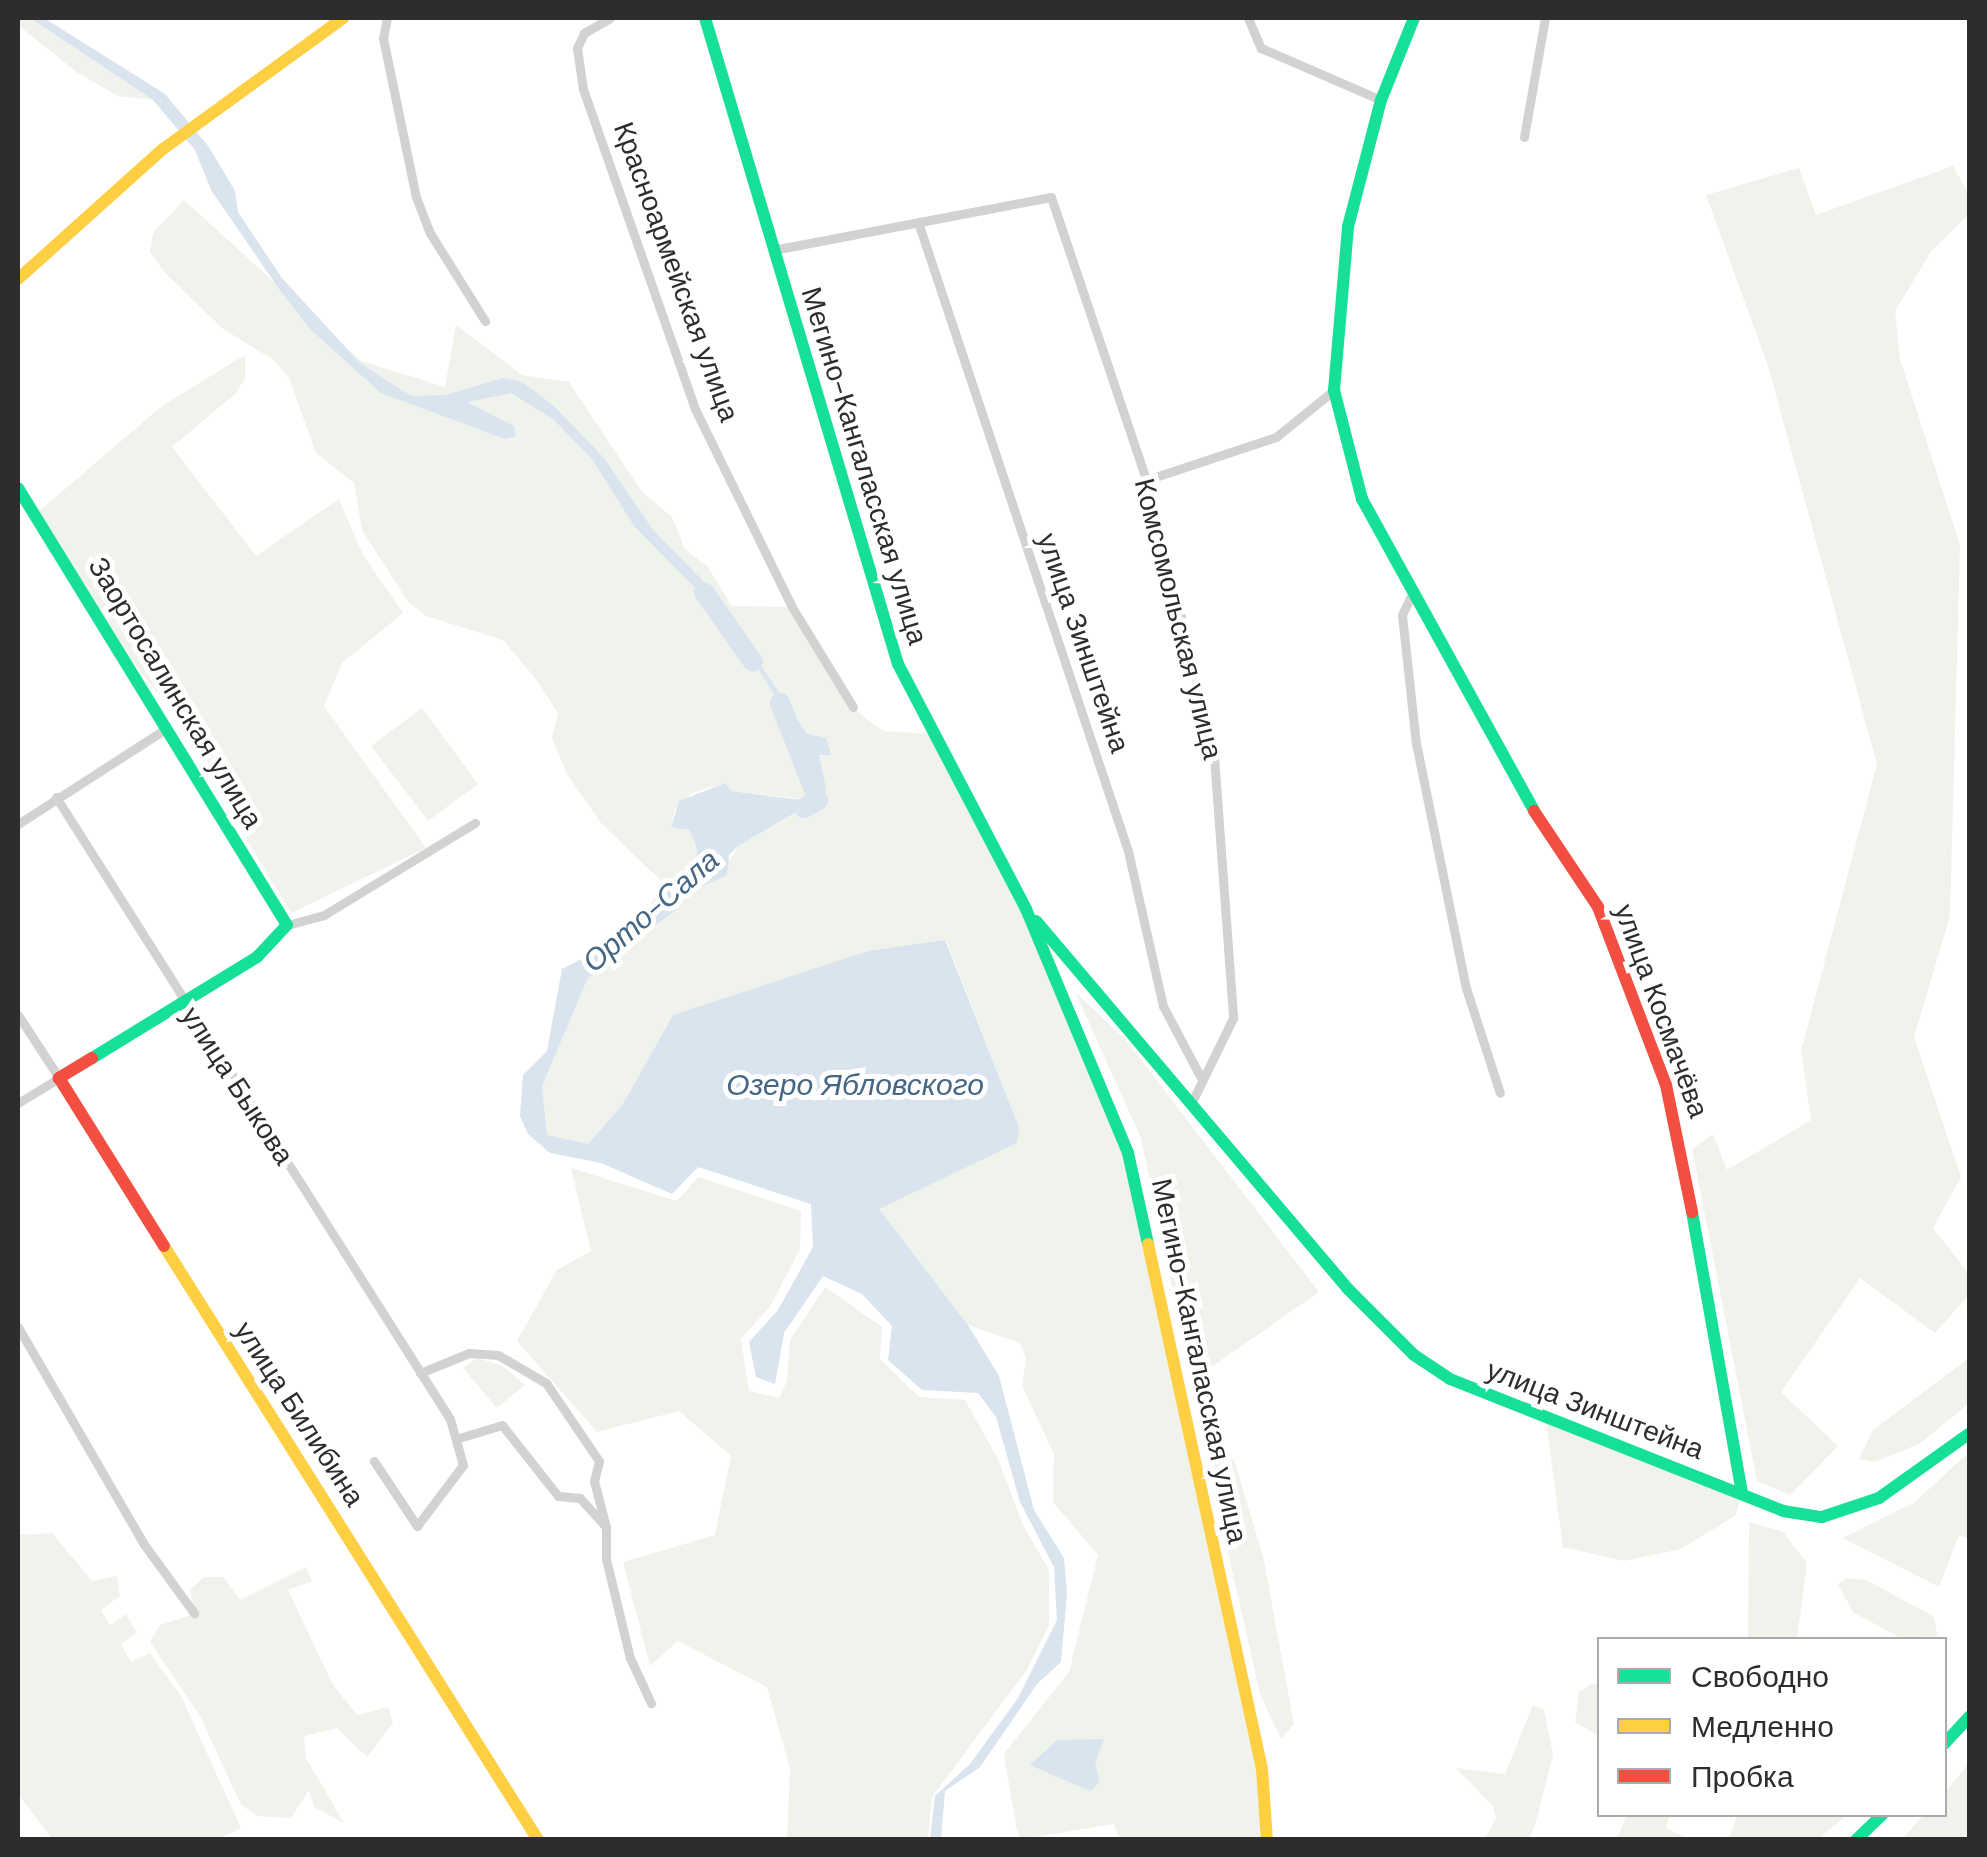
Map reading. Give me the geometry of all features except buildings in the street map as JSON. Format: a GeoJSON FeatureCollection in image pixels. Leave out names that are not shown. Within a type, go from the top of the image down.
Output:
{"type":"FeatureCollection","features":[{"type":"Feature","properties":{"kind":"main road"},"geometry":{"type":"LineString","coordinates":[[18,279],[196,123],[343,18]]}},
{"type":"Feature","properties":{"kind":"main road","name":"Мегино-Кангаласская улица"},"geometry":{"type":"LineString","coordinates":[[705,18],[898,664],[1026,909],[1128,1153],[1262,1769],[1267,1840]]}},
{"type":"Feature","properties":{"kind":"main road","name":"улица Космачёва"},"geometry":{"type":"LineString","coordinates":[[1414,18],[1381,100],[1348,227],[1334,390],[1362,499],[1542,823],[1598,907],[1666,1085],[1720,1348],[1742,1492]]}},
{"type":"Feature","properties":{"kind":"main road","name":"Заортосалинская улица"},"geometry":{"type":"LineString","coordinates":[[18,488],[286,925]]}},
{"type":"Feature","properties":{"kind":"main road","name":"Мегино-Кангаласская улица"},"geometry":{"type":"LineString","coordinates":[[1026,909],[1191,1104]]}},
{"type":"Feature","properties":{"kind":"main road"},"geometry":{"type":"LineString","coordinates":[[59,1078],[257,957],[286,925]]}},
{"type":"Feature","properties":{"kind":"main road","name":"улица Билибина"},"geometry":{"type":"LineString","coordinates":[[59,1078],[538,1840]]}},
{"type":"Feature","properties":{"kind":"main road","name":"улица Зинштейна"},"geometry":{"type":"LineString","coordinates":[[1191,1104],[1272,1205],[1414,1355],[1523,1413],[1784,1510],[1822,1517],[1878,1498],[1970,1433]]}},
{"type":"Feature","properties":{"kind":"main road"},"geometry":{"type":"LineString","coordinates":[[1947,1741],[1970,1716]]}},
{"type":"Feature","properties":{"kind":"main road"},"geometry":{"type":"LineString","coordinates":[[1856,1840],[1880,1817]]}},
{"type":"Feature","properties":{"kind":"street"},"geometry":{"type":"LineString","coordinates":[[387,18],[383,38],[416,197],[430,232],[485,321]]}},
{"type":"Feature","properties":{"kind":"street","name":"Красноармейская улица"},"geometry":{"type":"LineString","coordinates":[[610,18],[584,33],[577,48],[583,89],[695,409],[792,607],[853,707]]}},
{"type":"Feature","properties":{"kind":"street"},"geometry":{"type":"LineString","coordinates":[[1248,18],[1261,48],[1381,100]]}},
{"type":"Feature","properties":{"kind":"street"},"geometry":{"type":"LineString","coordinates":[[1524,137],[1545,18]]}},
{"type":"Feature","properties":{"kind":"street","name":"Комсомольская улица"},"geometry":{"type":"LineString","coordinates":[[918,222],[1051,197],[1146,480],[1214,743],[1233,1018],[1191,1104]]}},
{"type":"Feature","properties":{"kind":"street"},"geometry":{"type":"LineString","coordinates":[[773,250],[918,222]]}},
{"type":"Feature","properties":{"kind":"street","name":"улица Зинштейна"},"geometry":{"type":"LineString","coordinates":[[918,222],[1128,851],[1163,1006],[1201,1078]]}},
{"type":"Feature","properties":{"kind":"street"},"geometry":{"type":"LineString","coordinates":[[1146,480],[1276,437],[1334,390]]}},
{"type":"Feature","properties":{"kind":"street"},"geometry":{"type":"LineString","coordinates":[[1414,589],[1402,615],[1416,743],[1466,988],[1500,1093]]}},
{"type":"Feature","properties":{"kind":"street"},"geometry":{"type":"LineString","coordinates":[[18,824],[167,728]]}},
{"type":"Feature","properties":{"kind":"street","name":"улица Быкова"},"geometry":{"type":"LineString","coordinates":[[56,797],[459,1438]]}},
{"type":"Feature","properties":{"kind":"street"},"geometry":{"type":"LineString","coordinates":[[286,925],[324,915],[476,823]]}},
{"type":"Feature","properties":{"kind":"street","name":"улица Билибина"},"geometry":{"type":"LineString","coordinates":[[18,1015],[59,1078]]}},
{"type":"Feature","properties":{"kind":"street"},"geometry":{"type":"LineString","coordinates":[[18,1103],[59,1078]]}},
{"type":"Feature","properties":{"kind":"street"},"geometry":{"type":"LineString","coordinates":[[18,1327],[143,1543],[194,1614]]}},
{"type":"Feature","properties":{"kind":"street"},"geometry":{"type":"LineString","coordinates":[[420,1373],[469,1353],[498,1355],[546,1383],[599,1461],[594,1481],[606,1528],[606,1559],[626,1642],[651,1704]]}},
{"type":"Feature","properties":{"kind":"street"},"geometry":{"type":"LineString","coordinates":[[374,1461],[417,1526],[463,1465],[459,1438],[502,1425],[558,1496],[580,1498],[606,1528]]}},
{"type":"Feature","properties":{"kind":"shaded area"},"geometry":{"type":"Polygon","coordinates":[[[18,18],[30,18],[153,100],[118,96],[78,73],[18,25],[18,18]]]}},
{"type":"Feature","properties":{"kind":"shaded area"},"geometry":{"type":"Polygon","coordinates":[[[1953,166],[1969,195],[1969,214],[1932,250],[1895,311],[1900,359],[1960,545],[1950,916],[1914,1037],[1961,1177],[1933,1228],[1969,1274],[1969,1295],[1935,1333],[1860,1278],[1781,1392],[1838,1446],[1790,1495],[1757,1481],[1692,1149],[1713,1134],[1727,1170],[1811,1120],[1801,1051],[1877,764],[1768,366],[1706,195],[1799,168],[1816,215],[1953,166]]]}},
{"type":"Feature","properties":{"kind":"shaded area"},"geometry":{"type":"Polygon","coordinates":[[[184,200],[361,361],[445,387],[456,325],[522,375],[569,382],[642,492],[672,517],[685,549],[708,567],[736,613],[732,606],[792,607],[853,707],[884,731],[931,734],[973,805],[1128,1153],[1262,1769],[1267,1839],[1119,1839],[1114,1824],[1022,1839],[1017,1831],[1004,1754],[1069,1672],[1098,1555],[1053,1502],[1054,1454],[1022,1386],[1026,1358],[1020,1343],[968,1325],[878,1209],[1019,1127],[946,940],[673,1015],[623,1104],[588,1144],[556,1142],[547,1135],[542,1086],[588,978],[677,909],[685,895],[717,880],[738,846],[817,801],[731,791],[725,783],[692,793],[675,809],[671,826],[689,830],[697,848],[695,867],[666,885],[636,857],[601,823],[567,774],[552,738],[558,713],[536,679],[503,640],[426,616],[409,603],[362,530],[354,483],[316,453],[289,378],[274,360],[223,329],[164,272],[150,252],[153,233],[184,200]]]}},
{"type":"Feature","properties":{"kind":"shaded area"},"geometry":{"type":"Polygon","coordinates":[[[245,355],[245,378],[236,393],[172,447],[256,556],[339,499],[363,555],[403,613],[342,663],[324,706],[426,848],[291,913],[160,696],[118,644],[36,514],[162,406],[245,355]]]}},
{"type":"Feature","properties":{"kind":"shaded area"},"geometry":{"type":"Polygon","coordinates":[[[422,708],[478,784],[428,821],[371,746],[422,708]]]}},
{"type":"Feature","properties":{"kind":"shaded area"},"geometry":{"type":"Polygon","coordinates":[[[1075,992],[1125,1039],[1319,1292],[1191,1381],[1141,1138],[1075,992]]]}},
{"type":"Feature","properties":{"kind":"shaded area"},"geometry":{"type":"Polygon","coordinates":[[[571,1168],[677,1201],[698,1177],[801,1211],[800,1249],[771,1305],[741,1339],[749,1391],[779,1398],[787,1381],[790,1340],[825,1287],[882,1327],[880,1359],[919,1397],[965,1400],[998,1459],[1023,1525],[1049,1570],[1049,1626],[1026,1671],[932,1797],[928,1839],[787,1839],[790,1769],[767,1687],[678,1641],[650,1666],[623,1562],[715,1535],[731,1456],[679,1411],[597,1432],[517,1341],[557,1270],[591,1251],[571,1168]]]}},
{"type":"Feature","properties":{"kind":"shaded area"},"geometry":{"type":"Polygon","coordinates":[[[477,1358],[503,1366],[525,1385],[497,1408],[463,1368],[477,1358]]]}},
{"type":"Feature","properties":{"kind":"shaded area"},"geometry":{"type":"Polygon","coordinates":[[[1969,1358],[1969,1403],[1921,1443],[1875,1462],[1859,1459],[1873,1430],[1969,1358]]]}},
{"type":"Feature","properties":{"kind":"shaded area"},"geometry":{"type":"Polygon","coordinates":[[[1546,1422],[1742,1493],[1736,1515],[1681,1549],[1624,1561],[1563,1547],[1546,1422]]]}},
{"type":"Feature","properties":{"kind":"shaded area"},"geometry":{"type":"Polygon","coordinates":[[[1210,1439],[1234,1460],[1263,1556],[1294,1724],[1281,1739],[1260,1694],[1204,1446],[1210,1439]]]}},
{"type":"Feature","properties":{"kind":"shaded area"},"geometry":{"type":"Polygon","coordinates":[[[1969,1452],[1969,1539],[1959,1535],[1939,1587],[1843,1538],[1915,1502],[1969,1452]]]}},
{"type":"Feature","properties":{"kind":"shaded area"},"geometry":{"type":"Polygon","coordinates":[[[1749,1522],[1783,1532],[1807,1563],[1797,1637],[1748,1637],[1749,1522]]]}},
{"type":"Feature","properties":{"kind":"shaded area"},"geometry":{"type":"Polygon","coordinates":[[[52,1533],[92,1581],[117,1576],[120,1596],[101,1610],[110,1625],[126,1614],[137,1633],[121,1644],[131,1662],[150,1653],[181,1696],[241,1828],[218,1839],[52,1839],[18,1794],[18,1535],[52,1533]]]}},
{"type":"Feature","properties":{"kind":"shaded area"},"geometry":{"type":"Polygon","coordinates":[[[306,1567],[312,1581],[288,1590],[333,1685],[357,1715],[388,1707],[393,1723],[367,1757],[337,1728],[304,1736],[306,1758],[344,1823],[314,1807],[309,1790],[291,1818],[257,1816],[241,1805],[200,1716],[150,1642],[160,1625],[195,1614],[190,1590],[204,1577],[223,1577],[240,1600],[306,1567]]]}},
{"type":"Feature","properties":{"kind":"shaded area"},"geometry":{"type":"Polygon","coordinates":[[[1846,1578],[1866,1580],[1933,1616],[1938,1636],[1898,1637],[1853,1612],[1838,1584],[1846,1578]]]}},
{"type":"Feature","properties":{"kind":"shaded area"},"geometry":{"type":"Polygon","coordinates":[[[1597,1684],[1597,1735],[1575,1722],[1579,1692],[1597,1684]]]}},
{"type":"Feature","properties":{"kind":"shaded area"},"geometry":{"type":"Polygon","coordinates":[[[1533,1705],[1544,1710],[1553,1755],[1535,1825],[1529,1839],[1485,1839],[1496,1818],[1492,1805],[1456,1768],[1505,1774],[1533,1705]]]}},
{"type":"Feature","properties":{"kind":"shaded area"},"geometry":{"type":"Polygon","coordinates":[[[1969,1763],[1969,1839],[1902,1839],[1922,1817],[1947,1817],[1947,1790],[1969,1763]]]}},
{"type":"Feature","properties":{"kind":"shaded area"},"geometry":{"type":"Polygon","coordinates":[[[1626,1817],[1669,1817],[1666,1828],[1688,1839],[1617,1839],[1626,1817]]]}},
{"type":"Feature","properties":{"kind":"shaded area"},"geometry":{"type":"Polygon","coordinates":[[[1736,1817],[1845,1817],[1818,1839],[1729,1839],[1736,1817]]]}},
{"type":"Feature","properties":{"kind":"water","name":"Озеро Ябловского"},"geometry":{"type":"Polygon","coordinates":[[[30,18],[44,18],[165,94],[209,147],[235,191],[238,212],[282,278],[360,363],[411,396],[446,395],[503,378],[522,382],[554,406],[604,458],[653,530],[707,585],[807,734],[826,738],[831,755],[819,755],[826,789],[821,798],[738,846],[729,855],[727,875],[685,895],[677,909],[588,978],[542,1086],[547,1135],[588,1144],[623,1104],[673,1015],[868,951],[945,940],[1019,1127],[1017,1143],[879,1209],[968,1325],[999,1376],[1034,1510],[1064,1558],[1067,1594],[1061,1662],[1037,1684],[980,1767],[945,1791],[941,1839],[930,1839],[935,1796],[970,1764],[1018,1698],[1057,1620],[1054,1567],[1020,1502],[996,1417],[978,1393],[922,1390],[888,1360],[892,1326],[862,1294],[823,1276],[784,1333],[775,1384],[756,1377],[749,1342],[778,1310],[813,1247],[811,1204],[698,1167],[672,1194],[601,1163],[550,1153],[528,1134],[520,1116],[523,1075],[547,1051],[562,969],[625,936],[666,885],[695,867],[697,848],[689,830],[671,827],[679,801],[725,783],[731,791],[809,801],[819,787],[799,734],[728,621],[634,526],[592,459],[554,420],[511,393],[467,402],[514,426],[516,436],[505,439],[381,393],[311,330],[279,289],[211,190],[195,150],[153,100],[30,18]]]}},
{"type":"Feature","properties":{"kind":"water"},"geometry":{"type":"Polygon","coordinates":[[[1104,1739],[1095,1763],[1100,1782],[1090,1791],[1030,1765],[1057,1740],[1104,1739]]]}},
{"type":"Feature","properties":{"kind":"waterway","name":"Орто-Сала"},"geometry":{"type":"LineString","coordinates":[[704,592],[753,662]]}},
{"type":"Feature","properties":{"kind":"waterway","name":"Орто-Сала"},"geometry":{"type":"LineString","coordinates":[[780,703],[818,800],[804,808]]}},
{"type":"Feature","properties":{"kind":"traffic: fast"},"geometry":{"type":"LineString","coordinates":[[705,18],[898,664],[1026,909],[1128,1153],[1148,1244]]}},
{"type":"Feature","properties":{"kind":"traffic: fast"},"geometry":{"type":"LineString","coordinates":[[1414,18],[1381,100],[1348,227],[1334,390],[1362,499],[1534,811]]}},
{"type":"Feature","properties":{"kind":"traffic: fast"},"geometry":{"type":"LineString","coordinates":[[18,488],[287,925],[257,957],[92,1058]]}},
{"type":"Feature","properties":{"kind":"traffic: fast"},"geometry":{"type":"LineString","coordinates":[[1036,921],[1348,1289],[1414,1355],[1450,1379],[1783,1511],[1822,1517],[1879,1498],[1970,1433]]}},
{"type":"Feature","properties":{"kind":"traffic: fast"},"geometry":{"type":"LineString","coordinates":[[1692,1212],[1742,1493]]}},
{"type":"Feature","properties":{"kind":"traffic: fast"},"geometry":{"type":"LineString","coordinates":[[1947,1741],[1970,1716]]}},
{"type":"Feature","properties":{"kind":"traffic: fast"},"geometry":{"type":"LineString","coordinates":[[1856,1840],[1880,1817]]}},
{"type":"Feature","properties":{"kind":"traffic: slow"},"geometry":{"type":"LineString","coordinates":[[18,279],[163,149],[343,18]]}},
{"type":"Feature","properties":{"kind":"traffic: slow"},"geometry":{"type":"LineString","coordinates":[[1148,1244],[1262,1769],[1267,1840]]}},
{"type":"Feature","properties":{"kind":"traffic: slow"},"geometry":{"type":"LineString","coordinates":[[164,1246],[538,1840]]}},
{"type":"Feature","properties":{"kind":"traffic: jam"},"geometry":{"type":"LineString","coordinates":[[1534,811],[1598,907],[1666,1085],[1692,1212]]}},
{"type":"Feature","properties":{"kind":"traffic: jam"},"geometry":{"type":"LineString","coordinates":[[92,1058],[59,1078],[164,1246]]}}]}
